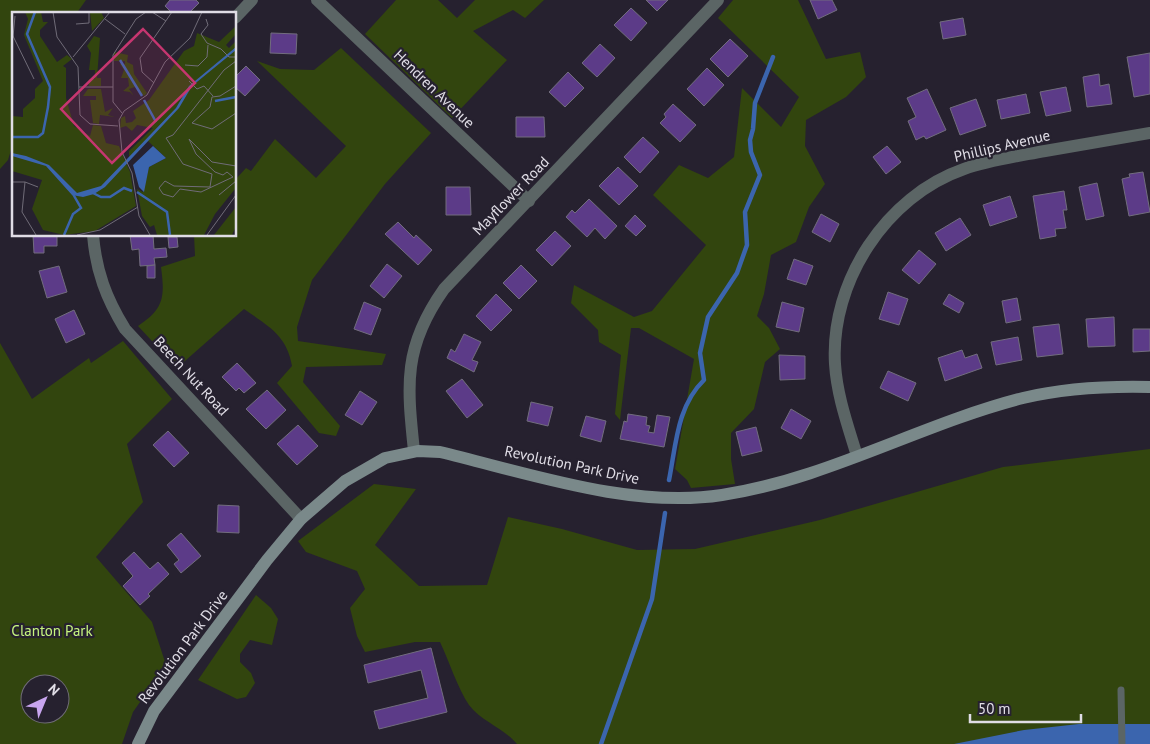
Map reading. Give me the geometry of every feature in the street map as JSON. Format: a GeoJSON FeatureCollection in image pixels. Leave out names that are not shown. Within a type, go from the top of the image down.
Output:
{"type":"FeatureCollection","features":[{"type":"Feature","properties":{"kind":"street"},"geometry":{"type":"LineString","coordinates":[[236,17],[252,0]]}},
{"type":"Feature","properties":{"kind":"street","name":"Hendren Avenue"},"geometry":{"type":"LineString","coordinates":[[317,0],[529,201]]}},
{"type":"Feature","properties":{"kind":"street","name":"Mayflower Road"},"geometry":{"type":"LineString","coordinates":[[414,451],[409,397],[409,369],[414,344],[423,321],[444,289],[718,0]]}},
{"type":"Feature","properties":{"kind":"street","name":"Phillips Avenue"},"geometry":{"type":"LineString","coordinates":[[857,456],[845,417],[836,374],[836,339],[843,299],[854,271],[867,248],[886,223],[905,203],[927,187],[964,169],[1019,156],[1150,134]]}},
{"type":"Feature","properties":{"kind":"street","name":"Beech Nut Road"},"geometry":{"type":"LineString","coordinates":[[93,236],[95,258],[101,284],[111,307],[125,328],[301,519]]}},
{"type":"Feature","properties":{"kind":"street","name":"Revolution Park Drive"},"geometry":{"type":"LineString","coordinates":[[138,744],[154,711],[267,560],[301,519],[338,487],[370,465],[395,454],[414,451],[440,452],[623,494],[681,498],[720,495],[758,488],[857,456],[984,409],[1024,398],[1084,388],[1150,387]]}},
{"type":"Feature","properties":{"kind":"lane"},"geometry":{"type":"LineString","coordinates":[[1121,690],[1122,744]]}},
{"type":"Feature","properties":{"kind":"green space"},"geometry":{"type":"Polygon","coordinates":[[[0,0],[86,0],[77,12],[12,12],[12,147],[8,160],[0,169],[0,0]]]}},
{"type":"Feature","properties":{"kind":"green space"},"geometry":{"type":"Polygon","coordinates":[[[396,0],[438,0],[457,18],[475,0],[544,0],[525,18],[513,10],[473,31],[507,60],[452,118],[365,34],[396,0]]]}},
{"type":"Feature","properties":{"kind":"green space"},"geometry":{"type":"Polygon","coordinates":[[[733,0],[798,0],[826,59],[860,52],[866,77],[846,97],[806,120],[805,146],[825,184],[809,207],[796,242],[771,255],[764,294],[757,316],[769,328],[780,349],[765,362],[754,409],[731,433],[731,459],[735,484],[691,488],[687,480],[675,469],[694,359],[639,328],[631,328],[620,420],[615,414],[621,355],[599,342],[598,330],[571,303],[574,285],[634,317],[652,311],[706,245],[653,195],[679,165],[708,178],[734,157],[742,88],[781,127],[799,97],[718,18],[733,0]]]}},
{"type":"Feature","properties":{"kind":"green space"},"geometry":{"type":"Polygon","coordinates":[[[341,48],[431,133],[385,184],[312,280],[297,327],[298,341],[386,354],[382,365],[306,367],[303,382],[340,426],[336,436],[319,433],[277,383],[292,366],[286,346],[275,332],[244,309],[177,368],[138,326],[153,314],[161,301],[163,286],[161,267],[195,256],[194,236],[236,236],[236,179],[246,168],[251,171],[275,139],[316,178],[346,146],[257,61],[280,69],[314,70],[341,48]]]}},
{"type":"Feature","properties":{"kind":"green space","name":"Clanton Park"},"geometry":{"type":"Polygon","coordinates":[[[123,341],[172,399],[127,444],[143,502],[96,557],[152,622],[166,665],[133,712],[122,744],[0,744],[0,343],[32,399],[89,358],[91,363],[123,341]]]}},
{"type":"Feature","properties":{"kind":"green space"},"geometry":{"type":"Polygon","coordinates":[[[1150,449],[1150,744],[517,744],[512,738],[480,716],[469,705],[457,683],[440,642],[415,642],[365,652],[357,636],[350,608],[365,589],[357,571],[306,552],[298,541],[374,484],[416,489],[375,545],[419,586],[487,585],[508,517],[562,529],[637,550],[695,549],[820,520],[1003,467],[1150,449]]]}},
{"type":"Feature","properties":{"kind":"green space"},"geometry":{"type":"Polygon","coordinates":[[[256,595],[271,608],[278,619],[272,645],[250,640],[240,654],[240,662],[251,673],[255,683],[246,697],[237,699],[198,680],[256,595]]]}},
{"type":"Feature","properties":{"kind":"water"},"geometry":{"type":"Polygon","coordinates":[[[1079,724],[1150,724],[1150,744],[954,744],[1024,730],[1079,724]]]}},
{"type":"Feature","properties":{"kind":"building"},"geometry":{"type":"Polygon","coordinates":[[[170,0],[196,0],[199,3],[190,12],[171,12],[165,6],[170,0]]]}},
{"type":"Feature","properties":{"kind":"building"},"geometry":{"type":"Polygon","coordinates":[[[646,0],[668,0],[657,11],[646,0]]]}},
{"type":"Feature","properties":{"kind":"building"},"geometry":{"type":"Polygon","coordinates":[[[810,0],[832,0],[837,10],[818,19],[810,0]]]}},
{"type":"Feature","properties":{"kind":"building"},"geometry":{"type":"Polygon","coordinates":[[[631,8],[647,23],[631,41],[614,25],[631,8]]]}},
{"type":"Feature","properties":{"kind":"building"},"geometry":{"type":"Polygon","coordinates":[[[963,18],[966,35],[943,39],[940,22],[963,18]]]}},
{"type":"Feature","properties":{"kind":"building"},"geometry":{"type":"Polygon","coordinates":[[[271,33],[297,34],[296,54],[270,53],[271,33]]]}},
{"type":"Feature","properties":{"kind":"building"},"geometry":{"type":"Polygon","coordinates":[[[730,39],[748,56],[728,77],[710,59],[730,39]]]}},
{"type":"Feature","properties":{"kind":"building"},"geometry":{"type":"Polygon","coordinates":[[[600,44],[615,58],[597,77],[582,63],[600,44]]]}},
{"type":"Feature","properties":{"kind":"building"},"geometry":{"type":"Polygon","coordinates":[[[1150,53],[1150,94],[1134,97],[1127,57],[1150,53]]]}},
{"type":"Feature","properties":{"kind":"building"},"geometry":{"type":"Polygon","coordinates":[[[246,66],[260,80],[245,96],[236,88],[236,76],[246,66]]]}},
{"type":"Feature","properties":{"kind":"building"},"geometry":{"type":"Polygon","coordinates":[[[707,68],[724,85],[704,106],[687,89],[707,68]]]}},
{"type":"Feature","properties":{"kind":"building"},"geometry":{"type":"Polygon","coordinates":[[[568,72],[584,88],[565,107],[549,92],[568,72]]]}},
{"type":"Feature","properties":{"kind":"building"},"geometry":{"type":"Polygon","coordinates":[[[1099,74],[1100,86],[1109,84],[1112,104],[1087,107],[1083,77],[1099,74]]]}},
{"type":"Feature","properties":{"kind":"building"},"geometry":{"type":"Polygon","coordinates":[[[1066,87],[1071,111],[1046,116],[1040,92],[1066,87]]]}},
{"type":"Feature","properties":{"kind":"building"},"geometry":{"type":"Polygon","coordinates":[[[927,89],[946,130],[926,139],[924,136],[916,140],[908,121],[916,117],[907,98],[927,89]]]}},
{"type":"Feature","properties":{"kind":"building"},"geometry":{"type":"Polygon","coordinates":[[[1026,94],[1030,113],[1001,119],[997,100],[1026,94]]]}},
{"type":"Feature","properties":{"kind":"building"},"geometry":{"type":"Polygon","coordinates":[[[976,99],[986,126],[960,135],[950,108],[976,99]]]}},
{"type":"Feature","properties":{"kind":"building"},"geometry":{"type":"Polygon","coordinates":[[[673,104],[696,125],[680,142],[660,123],[666,117],[664,114],[673,104]]]}},
{"type":"Feature","properties":{"kind":"building"},"geometry":{"type":"Polygon","coordinates":[[[516,117],[544,117],[545,137],[516,137],[516,117]]]}},
{"type":"Feature","properties":{"kind":"building"},"geometry":{"type":"Polygon","coordinates":[[[643,137],[659,152],[640,173],[624,157],[643,137]]]}},
{"type":"Feature","properties":{"kind":"building"},"geometry":{"type":"Polygon","coordinates":[[[887,146],[901,162],[886,174],[873,157],[887,146]]]}},
{"type":"Feature","properties":{"kind":"building"},"geometry":{"type":"Polygon","coordinates":[[[618,167],[638,186],[619,205],[599,186],[618,167]]]}},
{"type":"Feature","properties":{"kind":"building"},"geometry":{"type":"Polygon","coordinates":[[[1143,172],[1150,212],[1129,216],[1122,179],[1130,177],[1129,174],[1143,172]]]}},
{"type":"Feature","properties":{"kind":"building"},"geometry":{"type":"Polygon","coordinates":[[[1097,183],[1104,216],[1086,220],[1079,187],[1097,183]]]}},
{"type":"Feature","properties":{"kind":"building"},"geometry":{"type":"Polygon","coordinates":[[[446,187],[470,187],[471,215],[446,215],[446,187]]]}},
{"type":"Feature","properties":{"kind":"building"},"geometry":{"type":"Polygon","coordinates":[[[1064,191],[1067,210],[1063,210],[1066,228],[1055,229],[1056,236],[1040,239],[1033,196],[1064,191]]]}},
{"type":"Feature","properties":{"kind":"building"},"geometry":{"type":"Polygon","coordinates":[[[1010,196],[1017,217],[990,226],[983,205],[1010,196]]]}},
{"type":"Feature","properties":{"kind":"building"},"geometry":{"type":"Polygon","coordinates":[[[589,199],[617,226],[605,239],[595,228],[587,237],[566,217],[572,210],[575,213],[589,199]]]}},
{"type":"Feature","properties":{"kind":"building"},"geometry":{"type":"Polygon","coordinates":[[[821,214],[839,224],[830,242],[812,232],[821,214]]]}},
{"type":"Feature","properties":{"kind":"building"},"geometry":{"type":"Polygon","coordinates":[[[635,215],[646,226],[636,236],[625,226],[635,215]]]}},
{"type":"Feature","properties":{"kind":"building"},"geometry":{"type":"Polygon","coordinates":[[[960,218],[971,235],[946,251],[935,233],[960,218]]]}},
{"type":"Feature","properties":{"kind":"building"},"geometry":{"type":"Polygon","coordinates":[[[398,222],[414,238],[416,235],[432,250],[418,265],[385,234],[398,222]]]}},
{"type":"Feature","properties":{"kind":"building"},"geometry":{"type":"Polygon","coordinates":[[[555,231],[571,246],[552,266],[536,250],[555,231]]]}},
{"type":"Feature","properties":{"kind":"building"},"geometry":{"type":"Polygon","coordinates":[[[33,236],[57,236],[57,246],[44,246],[44,253],[34,253],[33,236]]]}},
{"type":"Feature","properties":{"kind":"building"},"geometry":{"type":"Polygon","coordinates":[[[130,236],[153,236],[154,249],[166,248],[167,257],[154,258],[155,265],[140,266],[139,249],[132,250],[130,236]]]}},
{"type":"Feature","properties":{"kind":"building"},"geometry":{"type":"Polygon","coordinates":[[[168,237],[177,237],[178,247],[169,248],[168,237]]]}},
{"type":"Feature","properties":{"kind":"building"},"geometry":{"type":"Polygon","coordinates":[[[919,250],[936,264],[919,284],[902,270],[919,250]]]}},
{"type":"Feature","properties":{"kind":"building"},"geometry":{"type":"Polygon","coordinates":[[[794,259],[813,266],[806,285],[787,279],[794,259]]]}},
{"type":"Feature","properties":{"kind":"building"},"geometry":{"type":"Polygon","coordinates":[[[387,264],[402,276],[384,298],[370,286],[387,264]]]}},
{"type":"Feature","properties":{"kind":"building"},"geometry":{"type":"Polygon","coordinates":[[[155,265],[155,278],[147,278],[147,266],[155,265]]]}},
{"type":"Feature","properties":{"kind":"building"},"geometry":{"type":"Polygon","coordinates":[[[521,265],[537,281],[519,299],[503,283],[521,265]]]}},
{"type":"Feature","properties":{"kind":"building"},"geometry":{"type":"Polygon","coordinates":[[[59,266],[67,292],[47,298],[39,271],[59,266]]]}},
{"type":"Feature","properties":{"kind":"building"},"geometry":{"type":"Polygon","coordinates":[[[888,292],[908,299],[899,325],[879,319],[888,292]]]}},
{"type":"Feature","properties":{"kind":"building"},"geometry":{"type":"Polygon","coordinates":[[[496,294],[512,310],[491,331],[476,316],[496,294]]]}},
{"type":"Feature","properties":{"kind":"building"},"geometry":{"type":"Polygon","coordinates":[[[949,294],[964,303],[959,313],[943,304],[949,294]]]}},
{"type":"Feature","properties":{"kind":"building"},"geometry":{"type":"Polygon","coordinates":[[[1017,298],[1021,320],[1006,323],[1002,301],[1017,298]]]}},
{"type":"Feature","properties":{"kind":"building"},"geometry":{"type":"Polygon","coordinates":[[[364,302],[381,309],[371,335],[354,329],[364,302]]]}},
{"type":"Feature","properties":{"kind":"building"},"geometry":{"type":"Polygon","coordinates":[[[782,302],[804,308],[799,332],[776,327],[782,302]]]}},
{"type":"Feature","properties":{"kind":"building"},"geometry":{"type":"Polygon","coordinates":[[[74,310],[85,334],[66,343],[55,319],[74,310]]]}},
{"type":"Feature","properties":{"kind":"building"},"geometry":{"type":"Polygon","coordinates":[[[1114,317],[1115,346],[1088,347],[1086,319],[1114,317]]]}},
{"type":"Feature","properties":{"kind":"building"},"geometry":{"type":"Polygon","coordinates":[[[1059,324],[1063,354],[1037,357],[1033,327],[1059,324]]]}},
{"type":"Feature","properties":{"kind":"building"},"geometry":{"type":"Polygon","coordinates":[[[1133,329],[1150,329],[1150,351],[1133,352],[1133,329]]]}},
{"type":"Feature","properties":{"kind":"building"},"geometry":{"type":"Polygon","coordinates":[[[464,334],[481,342],[472,360],[478,362],[474,372],[447,358],[451,349],[455,352],[464,334]]]}},
{"type":"Feature","properties":{"kind":"building"},"geometry":{"type":"Polygon","coordinates":[[[1018,337],[1022,360],[996,365],[991,342],[1018,337]]]}},
{"type":"Feature","properties":{"kind":"building"},"geometry":{"type":"Polygon","coordinates":[[[962,350],[965,358],[977,354],[982,368],[945,381],[938,358],[962,350]]]}},
{"type":"Feature","properties":{"kind":"building"},"geometry":{"type":"Polygon","coordinates":[[[779,355],[805,356],[805,379],[780,380],[779,355]]]}},
{"type":"Feature","properties":{"kind":"building"},"geometry":{"type":"Polygon","coordinates":[[[237,363],[256,383],[244,393],[239,388],[236,391],[222,377],[237,363]]]}},
{"type":"Feature","properties":{"kind":"building"},"geometry":{"type":"Polygon","coordinates":[[[888,371],[916,383],[908,401],[880,388],[888,371]]]}},
{"type":"Feature","properties":{"kind":"building"},"geometry":{"type":"Polygon","coordinates":[[[462,379],[483,405],[467,418],[446,391],[462,379]]]}},
{"type":"Feature","properties":{"kind":"building"},"geometry":{"type":"Polygon","coordinates":[[[267,390],[286,410],[266,429],[246,409],[267,390]]]}},
{"type":"Feature","properties":{"kind":"building"},"geometry":{"type":"Polygon","coordinates":[[[360,391],[377,402],[362,425],[345,415],[360,391]]]}},
{"type":"Feature","properties":{"kind":"building"},"geometry":{"type":"Polygon","coordinates":[[[531,402],[553,407],[548,426],[527,421],[531,402]]]}},
{"type":"Feature","properties":{"kind":"building"},"geometry":{"type":"Polygon","coordinates":[[[791,409],[811,421],[801,439],[781,428],[791,409]]]}},
{"type":"Feature","properties":{"kind":"building"},"geometry":{"type":"Polygon","coordinates":[[[628,414],[647,417],[646,425],[650,426],[648,432],[654,433],[657,415],[670,417],[664,447],[620,439],[624,421],[627,422],[628,414]]]}},
{"type":"Feature","properties":{"kind":"building"},"geometry":{"type":"Polygon","coordinates":[[[586,416],[606,421],[601,442],[580,436],[586,416]]]}},
{"type":"Feature","properties":{"kind":"building"},"geometry":{"type":"Polygon","coordinates":[[[298,425],[318,446],[297,465],[277,444],[298,425]]]}},
{"type":"Feature","properties":{"kind":"building"},"geometry":{"type":"Polygon","coordinates":[[[756,427],[762,451],[742,456],[736,432],[756,427]]]}},
{"type":"Feature","properties":{"kind":"building"},"geometry":{"type":"Polygon","coordinates":[[[168,431],[189,453],[174,467],[153,445],[168,431]]]}},
{"type":"Feature","properties":{"kind":"building"},"geometry":{"type":"Polygon","coordinates":[[[218,505],[239,506],[239,533],[217,532],[218,505]]]}},
{"type":"Feature","properties":{"kind":"building"},"geometry":{"type":"Polygon","coordinates":[[[181,533],[201,556],[181,573],[174,564],[179,560],[167,545],[181,533]]]}},
{"type":"Feature","properties":{"kind":"building"},"geometry":{"type":"Polygon","coordinates":[[[134,552],[150,569],[158,562],[169,574],[148,594],[150,596],[140,605],[123,586],[133,576],[122,563],[134,552]]]}},
{"type":"Feature","properties":{"kind":"building"},"geometry":{"type":"Polygon","coordinates":[[[431,648],[447,712],[379,729],[374,711],[428,698],[421,670],[368,683],[364,665],[431,648]]]}},
{"type":"Feature","properties":{"kind":"waterway"},"geometry":{"type":"LineString","coordinates":[[669,480],[683,414],[695,390],[704,380],[700,353],[708,317],[737,273],[747,245],[745,212],[760,175],[751,152],[750,140],[755,103],[773,57]]}},
{"type":"Feature","properties":{"kind":"waterway"},"geometry":{"type":"LineString","coordinates":[[601,744],[652,599],[665,513]]}}]}
